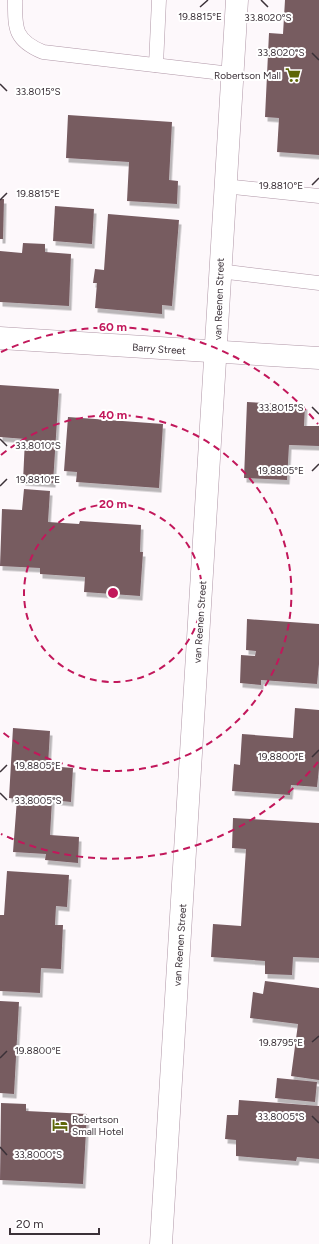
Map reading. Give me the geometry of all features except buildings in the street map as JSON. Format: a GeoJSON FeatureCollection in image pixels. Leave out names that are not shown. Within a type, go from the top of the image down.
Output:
{"type":"FeatureCollection","features":[{"type":"Feature","properties":{"kind":"street","name":"van Reenen Street"},"geometry":{"type":"LineString","coordinates":[[161,1244],[217,352],[219,272],[224,186],[237,0]]}},
{"type":"Feature","properties":{"kind":"street","name":"Barry Street"},"geometry":{"type":"LineString","coordinates":[[0,338],[319,358]]}},
{"type":"Feature","properties":{"kind":"lane"},"geometry":{"type":"LineString","coordinates":[[15,0],[15,28],[30,47],[43,52],[231,74]]}},
{"type":"Feature","properties":{"kind":"lane"},"geometry":{"type":"LineString","coordinates":[[156,65],[159,0]]}},
{"type":"Feature","properties":{"kind":"lane"},"geometry":{"type":"LineString","coordinates":[[224,186],[319,196]]}},
{"type":"Feature","properties":{"kind":"lane"},"geometry":{"type":"LineString","coordinates":[[219,272],[319,283]]}},
{"type":"Feature","properties":{"kind":"place","name":"Robertson Mall"},"geometry":{"type":"Point","coordinates":[293,75]}},
{"type":"Feature","properties":{"kind":"place","name":"Robertson Small Hotel"},"geometry":{"type":"Point","coordinates":[60,1125]}}]}
